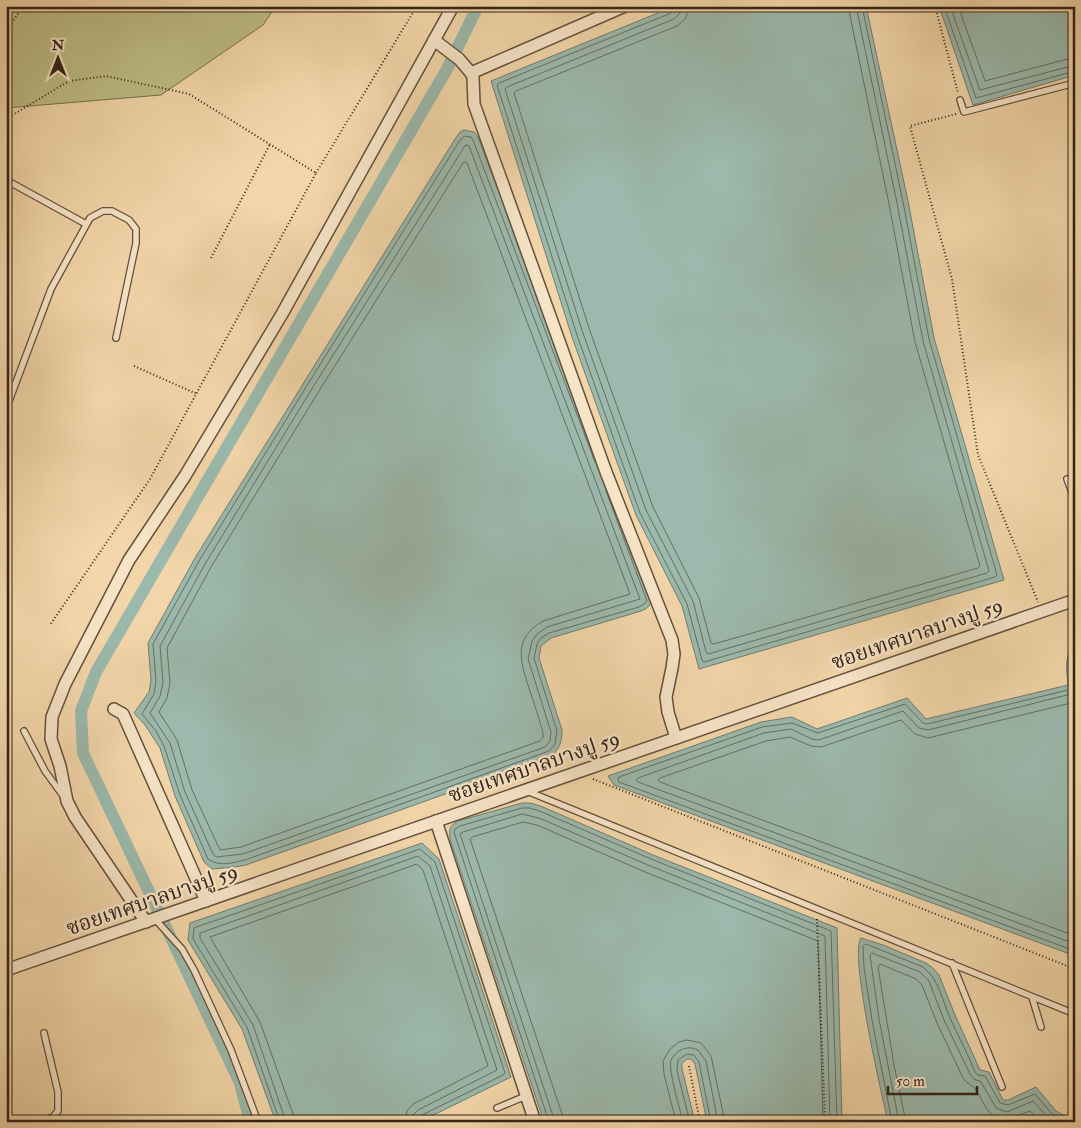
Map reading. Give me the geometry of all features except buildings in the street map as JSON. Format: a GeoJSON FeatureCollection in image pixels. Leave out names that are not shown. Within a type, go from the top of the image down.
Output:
{"type":"FeatureCollection","features":[{"type":"Feature","properties":{"kind":"street"},"geometry":{"type":"LineString","coordinates":[[150,920],[75,817],[67,801],[60,766],[51,739],[52,717],[65,684],[129,560],[185,476],[282,314],[452,6]]}},
{"type":"Feature","properties":{"kind":"street"},"geometry":{"type":"LineString","coordinates":[[470,73],[625,6]]}},
{"type":"Feature","properties":{"kind":"street"},"geometry":{"type":"LineString","coordinates":[[434,40],[459,59],[473,77],[474,104],[606,472],[672,640],[674,654],[666,697],[668,712],[676,738]]}},
{"type":"Feature","properties":{"kind":"street","name":"ซอยเทศบาลบางปู 59"},"geometry":{"type":"LineString","coordinates":[[6,970],[1075,600]]}},
{"type":"Feature","properties":{"kind":"street"},"geometry":{"type":"LineString","coordinates":[[114,709],[123,714],[206,901]]}},
{"type":"Feature","properties":{"kind":"street"},"geometry":{"type":"LineString","coordinates":[[436,821],[535,1122]]}},
{"type":"Feature","properties":{"kind":"lane"},"geometry":{"type":"LineString","coordinates":[[960,100],[964,112],[1075,83]]}},
{"type":"Feature","properties":{"kind":"lane"},"geometry":{"type":"LineString","coordinates":[[6,180],[86,224]]}},
{"type":"Feature","properties":{"kind":"lane"},"geometry":{"type":"LineString","coordinates":[[6,409],[51,288],[90,218],[103,211],[112,211],[129,220],[136,229],[136,243],[116,338]]}},
{"type":"Feature","properties":{"kind":"lane"},"geometry":{"type":"LineString","coordinates":[[1067,478],[1075,500]]}},
{"type":"Feature","properties":{"kind":"lane"},"geometry":{"type":"LineString","coordinates":[[24,731],[45,771],[67,801]]}},
{"type":"Feature","properties":{"kind":"lane"},"geometry":{"type":"LineString","coordinates":[[525,790],[1075,1014]]}},
{"type":"Feature","properties":{"kind":"lane"},"geometry":{"type":"LineString","coordinates":[[150,920],[182,949],[194,970],[232,1050],[258,1122]]}},
{"type":"Feature","properties":{"kind":"lane"},"geometry":{"type":"LineString","coordinates":[[952,963],[1002,1087]]}},
{"type":"Feature","properties":{"kind":"lane"},"geometry":{"type":"LineString","coordinates":[[1032,996],[1041,1027]]}},
{"type":"Feature","properties":{"kind":"lane"},"geometry":{"type":"LineString","coordinates":[[42,1122],[53,1117],[58,1111],[58,1092],[44,1033]]}},
{"type":"Feature","properties":{"kind":"lane"},"geometry":{"type":"LineString","coordinates":[[497,1108],[526,1096]]}},
{"type":"Feature","properties":{"kind":"path"},"geometry":{"type":"LineString","coordinates":[[6,32],[23,6]]}},
{"type":"Feature","properties":{"kind":"path"},"geometry":{"type":"LineString","coordinates":[[50,625],[150,479],[316,173],[417,6]]}},
{"type":"Feature","properties":{"kind":"path"},"geometry":{"type":"LineString","coordinates":[[935,6],[960,100]]}},
{"type":"Feature","properties":{"kind":"path"},"geometry":{"type":"LineString","coordinates":[[6,119],[69,81],[106,76],[189,94],[316,173]]}},
{"type":"Feature","properties":{"kind":"path"},"geometry":{"type":"LineString","coordinates":[[964,112],[910,126],[952,280],[978,455],[1042,611]]}},
{"type":"Feature","properties":{"kind":"path"},"geometry":{"type":"LineString","coordinates":[[211,258],[270,144]]}},
{"type":"Feature","properties":{"kind":"path"},"geometry":{"type":"LineString","coordinates":[[134,366],[197,394]]}},
{"type":"Feature","properties":{"kind":"path"},"geometry":{"type":"LineString","coordinates":[[581,771],[596,781],[1075,969]]}},
{"type":"Feature","properties":{"kind":"path"},"geometry":{"type":"LineString","coordinates":[[817,908],[825,1122]]}},
{"type":"Feature","properties":{"kind":"path"},"geometry":{"type":"LineString","coordinates":[[689,1066],[700,1122]]}},
{"type":"Feature","properties":{"kind":"shaded area"},"geometry":{"type":"Polygon","coordinates":[[[6,6],[276,6],[263,25],[161,95],[6,108],[6,6]]]}},
{"type":"Feature","properties":{"kind":"water"},"geometry":{"type":"Polygon","coordinates":[[[675,6],[866,6],[908,201],[934,338],[1004,580],[699,669],[682,606],[636,515],[572,337],[491,81],[675,6]]]}},
{"type":"Feature","properties":{"kind":"water"},"geometry":{"type":"Polygon","coordinates":[[[939,6],[1075,6],[1075,75],[973,105],[939,6]]]}},
{"type":"Feature","properties":{"kind":"water"},"geometry":{"type":"Polygon","coordinates":[[[464,130],[474,132],[478,137],[652,598],[651,603],[641,611],[551,638],[541,646],[539,658],[562,730],[560,744],[552,756],[246,865],[212,869],[204,862],[175,796],[160,748],[145,725],[134,713],[149,692],[151,680],[148,643],[195,558],[455,139],[464,130]]]}},
{"type":"Feature","properties":{"kind":"water"},"geometry":{"type":"Polygon","coordinates":[[[1075,646],[1075,956],[614,785],[608,776],[761,722],[792,717],[817,729],[907,698],[926,719],[1068,685],[1067,659],[1075,646]]]}},
{"type":"Feature","properties":{"kind":"water"},"geometry":{"type":"Polygon","coordinates":[[[522,803],[531,803],[543,807],[653,855],[837,928],[842,1122],[707,1122],[695,1064],[691,1059],[687,1059],[682,1063],[682,1069],[695,1122],[544,1122],[450,839],[451,826],[458,821],[522,803]]]}},
{"type":"Feature","properties":{"kind":"water"},"geometry":{"type":"Polygon","coordinates":[[[422,843],[439,859],[511,1077],[419,1122],[276,1122],[242,1029],[188,940],[190,923],[422,843]]]}},
{"type":"Feature","properties":{"kind":"water"},"geometry":{"type":"Polygon","coordinates":[[[861,938],[883,945],[926,963],[933,968],[939,975],[980,1070],[989,1072],[1003,1100],[1008,1100],[1036,1087],[1056,1111],[1075,1122],[888,1122],[859,969],[858,949],[861,938]]]}},
{"type":"Feature","properties":{"kind":"waterway"},"geometry":{"type":"LineString","coordinates":[[250,1122],[240,1083],[83,753],[81,711],[96,672],[447,69],[478,6]]}}]}
